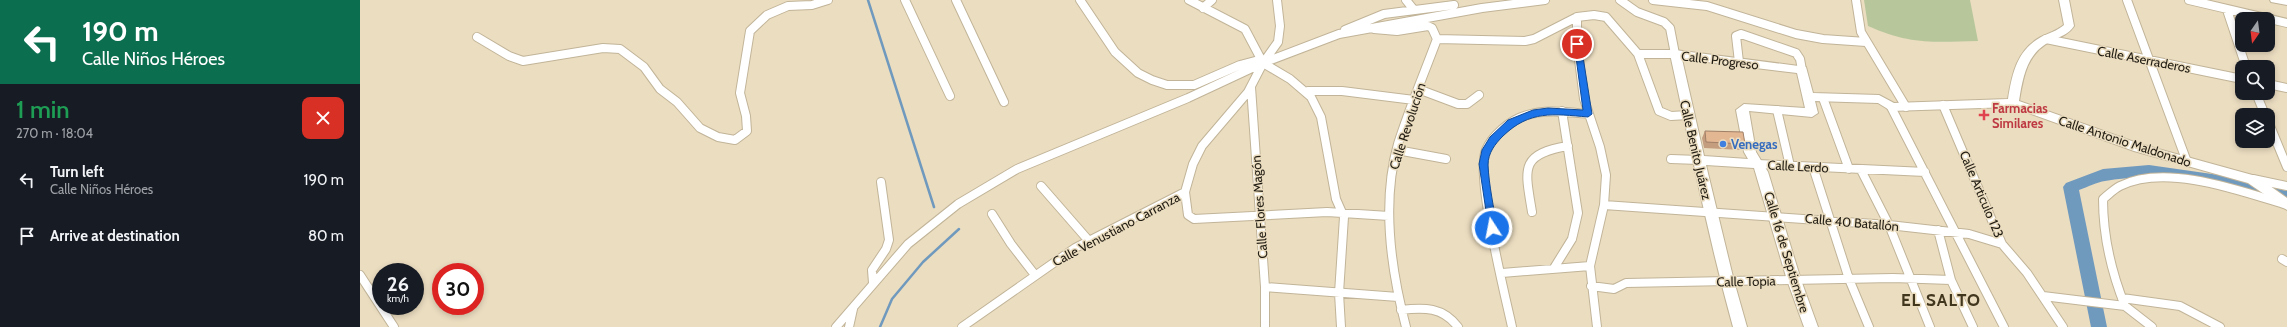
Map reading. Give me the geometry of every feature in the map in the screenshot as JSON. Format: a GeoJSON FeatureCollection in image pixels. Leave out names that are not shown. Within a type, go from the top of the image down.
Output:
{"type":"FeatureCollection","features":[{"type":"Feature","properties":{"kind":"street"},"geometry":{"type":"LineString","coordinates":[[477,37],[509,56],[524,61],[603,48],[620,49],[634,57],[644,67],[660,89],[677,102],[700,128],[718,137],[735,140],[747,131],[746,116],[740,93],[750,31],[766,16],[788,6],[812,5],[828,0]]}},
{"type":"Feature","properties":{"kind":"street"},"geometry":{"type":"LineString","coordinates":[[905,0],[950,96]]}},
{"type":"Feature","properties":{"kind":"street"},"geometry":{"type":"LineString","coordinates":[[956,0],[1004,102]]}},
{"type":"Feature","properties":{"kind":"street"},"geometry":{"type":"LineString","coordinates":[[1080,0],[1111,49],[1140,75],[1160,84],[1189,86],[1251,62],[1263,63],[1308,91],[1318,107],[1336,199],[1344,223],[1339,293],[1341,327]]}},
{"type":"Feature","properties":{"kind":"street"},"geometry":{"type":"LineString","coordinates":[[1189,0],[1245,29],[1263,63]]}},
{"type":"Feature","properties":{"kind":"street"},"geometry":{"type":"LineString","coordinates":[[1203,8],[1212,0]]}},
{"type":"Feature","properties":{"kind":"street","name":"Calle Venustiano Carranza"},"geometry":{"type":"LineString","coordinates":[[964,326],[1035,275],[1089,241],[1185,192],[1193,164],[1202,146],[1251,87],[1263,63],[1278,42],[1280,26],[1277,0]]}},
{"type":"Feature","properties":{"kind":"street"},"geometry":{"type":"LineString","coordinates":[[1406,0],[1414,10]]}},
{"type":"Feature","properties":{"kind":"street"},"geometry":{"type":"LineString","coordinates":[[836,327],[908,244],[935,222],[996,180],[1051,154],[1188,98],[1263,63],[1339,34],[1365,28],[1482,8],[1545,0]]}},
{"type":"Feature","properties":{"kind":"street"},"geometry":{"type":"LineString","coordinates":[[1653,0],[1707,6],[1796,34],[1823,39],[1866,42]]}},
{"type":"Feature","properties":{"kind":"street"},"geometry":{"type":"LineString","coordinates":[[1856,0],[1857,16],[1861,32],[1906,107]]}},
{"type":"Feature","properties":{"kind":"street"},"geometry":{"type":"LineString","coordinates":[[2013,103],[2017,78],[2024,58],[2035,45],[2069,26],[2064,0]]}},
{"type":"Feature","properties":{"kind":"street"},"geometry":{"type":"LineString","coordinates":[[2127,0],[2187,162]]}},
{"type":"Feature","properties":{"kind":"street"},"geometry":{"type":"LineString","coordinates":[[2189,0],[2287,23]]}},
{"type":"Feature","properties":{"kind":"street"},"geometry":{"type":"LineString","coordinates":[[2275,0],[2287,2]]}},
{"type":"Feature","properties":{"kind":"street","name":"Calle Benito Juárez"},"geometry":{"type":"LineString","coordinates":[[1622,2],[1637,12],[1664,22],[1670,28],[1688,115],[1727,281],[1740,327]]}},
{"type":"Feature","properties":{"kind":"street"},"geometry":{"type":"LineString","coordinates":[[1339,34],[1356,23],[1376,16],[1454,5]]}},
{"type":"Feature","properties":{"kind":"street"},"geometry":{"type":"LineString","coordinates":[[2227,10],[2244,60]]}},
{"type":"Feature","properties":{"kind":"street"},"geometry":{"type":"LineString","coordinates":[[1365,28],[1396,31],[1428,26],[1432,28],[1437,39],[1530,40],[1577,17],[1594,15],[1606,17],[1638,54],[1657,106],[1665,114],[1688,115]]}},
{"type":"Feature","properties":{"kind":"street"},"geometry":{"type":"LineString","coordinates":[[1577,17],[1577,44],[1588,114],[1604,159],[1606,185],[1604,205],[1590,266],[1591,286],[1598,327]]}},
{"type":"Feature","properties":{"kind":"street"},"geometry":{"type":"LineString","coordinates":[[1739,62],[1738,34],[1744,34],[1791,50],[1799,56],[1812,112]]}},
{"type":"Feature","properties":{"kind":"street","name":"Calle Revolución"},"geometry":{"type":"LineString","coordinates":[[1406,327],[1398,297],[1390,250],[1389,216],[1391,183],[1397,150],[1437,39]]}},
{"type":"Feature","properties":{"kind":"street","name":"Calle Aserraderos"},"geometry":{"type":"LineString","coordinates":[[2046,39],[2235,78]]}},
{"type":"Feature","properties":{"kind":"street","name":"Calle Progreso"},"geometry":{"type":"LineString","coordinates":[[1638,54],[1675,54],[1802,70]]}},
{"type":"Feature","properties":{"kind":"street"},"geometry":{"type":"LineString","coordinates":[[2275,85],[2287,88]]}},
{"type":"Feature","properties":{"kind":"street","name":"Calle Flores Magón"},"geometry":{"type":"LineString","coordinates":[[1251,87],[1258,215],[1265,288],[1265,327]]}},
{"type":"Feature","properties":{"kind":"street"},"geometry":{"type":"LineString","coordinates":[[1418,89],[1458,104],[1467,104],[1479,95]]}},
{"type":"Feature","properties":{"kind":"street"},"geometry":{"type":"LineString","coordinates":[[1308,91],[1342,91],[1414,100]]}},
{"type":"Feature","properties":{"kind":"street"},"geometry":{"type":"LineString","coordinates":[[1808,97],[1880,99],[1888,103],[1926,172],[2004,327]]}},
{"type":"Feature","properties":{"kind":"street"},"geometry":{"type":"LineString","coordinates":[[1823,98],[1849,169]]}},
{"type":"Feature","properties":{"kind":"street","name":"Calle Antonio Maldonado"},"geometry":{"type":"LineString","coordinates":[[1891,108],[2013,103],[2138,148],[2257,182],[2287,186]]}},
{"type":"Feature","properties":{"kind":"street","name":"Calle Articulo 123"},"geometry":{"type":"LineString","coordinates":[[1943,105],[2002,244],[2044,296],[2063,327]]}},
{"type":"Feature","properties":{"kind":"street","name":"Calle 16 de Septiembre"},"geometry":{"type":"LineString","coordinates":[[1777,110],[1748,107],[1742,110],[1750,152],[1762,172],[1794,280],[1811,327]]}},
{"type":"Feature","properties":{"kind":"street"},"geometry":{"type":"LineString","coordinates":[[1790,166],[1777,110],[1829,114]]}},
{"type":"Feature","properties":{"kind":"street"},"geometry":{"type":"LineString","coordinates":[[1512,327],[1486,194],[1483,164],[1486,150],[1500,131],[1523,116],[1548,111],[1588,114]]}},
{"type":"Feature","properties":{"kind":"street"},"geometry":{"type":"LineString","coordinates":[[1554,268],[1572,239],[1578,222],[1578,204],[1562,111]]}},
{"type":"Feature","properties":{"kind":"street"},"geometry":{"type":"LineString","coordinates":[[2275,138],[2287,167]]}},
{"type":"Feature","properties":{"kind":"street"},"geometry":{"type":"LineString","coordinates":[[1532,212],[1526,173],[1530,161],[1542,151],[1568,146]]}},
{"type":"Feature","properties":{"kind":"street"},"geometry":{"type":"LineString","coordinates":[[1397,150],[1446,159]]}},
{"type":"Feature","properties":{"kind":"street","name":"Calle Lerdo"},"geometry":{"type":"LineString","coordinates":[[1671,159],[1861,170],[1926,172]]}},
{"type":"Feature","properties":{"kind":"street"},"geometry":{"type":"LineString","coordinates":[[1813,167],[1849,279],[1869,327]]}},
{"type":"Feature","properties":{"kind":"street"},"geometry":{"type":"LineString","coordinates":[[1861,170],[1889,225],[1909,278],[1930,327]]}},
{"type":"Feature","properties":{"kind":"street"},"geometry":{"type":"LineString","coordinates":[[2152,327],[2124,302],[2113,272],[2103,211],[2103,199],[2110,191],[2121,184],[2137,180],[2177,179],[2223,187],[2284,203]]}},
{"type":"Feature","properties":{"kind":"street"},"geometry":{"type":"LineString","coordinates":[[873,283],[872,270],[886,249],[889,240],[881,182]]}},
{"type":"Feature","properties":{"kind":"street"},"geometry":{"type":"LineString","coordinates":[[2257,182],[2284,203]]}},
{"type":"Feature","properties":{"kind":"street"},"geometry":{"type":"LineString","coordinates":[[1041,186],[1089,241]]}},
{"type":"Feature","properties":{"kind":"street"},"geometry":{"type":"LineString","coordinates":[[1185,192],[1188,215],[1194,219],[1341,212],[1389,216]]}},
{"type":"Feature","properties":{"kind":"street","name":"Calle 40 Batallón"},"geometry":{"type":"LineString","coordinates":[[1604,205],[1889,225],[1956,232],[1984,237],[2002,244]]}},
{"type":"Feature","properties":{"kind":"street"},"geometry":{"type":"LineString","coordinates":[[992,214],[1035,275]]}},
{"type":"Feature","properties":{"kind":"street"},"geometry":{"type":"LineString","coordinates":[[1938,230],[1951,280],[1972,327]]}},
{"type":"Feature","properties":{"kind":"street"},"geometry":{"type":"LineString","coordinates":[[1502,273],[1590,266]]}},
{"type":"Feature","properties":{"kind":"street"},"geometry":{"type":"LineString","coordinates":[[360,275],[394,327]]}},
{"type":"Feature","properties":{"kind":"street","name":"Calle Topia"},"geometry":{"type":"LineString","coordinates":[[1591,286],[1614,289],[1626,283],[1909,278],[1951,280]]}},
{"type":"Feature","properties":{"kind":"street"},"geometry":{"type":"LineString","coordinates":[[1265,288],[1398,297]]}},
{"type":"Feature","properties":{"kind":"street"},"geometry":{"type":"LineString","coordinates":[[2044,296],[2113,304],[2124,302],[2180,306],[2220,327]]}},
{"type":"Feature","properties":{"kind":"street"},"geometry":{"type":"LineString","coordinates":[[849,327],[854,306]]}},
{"type":"Feature","properties":{"kind":"street"},"geometry":{"type":"LineString","coordinates":[[1401,310],[1432,308],[1449,316],[1458,327]]}},
{"type":"Feature","properties":{"kind":"green space"},"geometry":{"type":"Polygon","coordinates":[[[1864,0],[1970,0],[1978,41],[1922,41],[1883,32],[1868,26],[1864,0]]]}},
{"type":"Feature","properties":{"kind":"building"},"geometry":{"type":"Polygon","coordinates":[[[1705,131],[1743,132],[1745,144],[1706,142],[1705,131]]]}},
{"type":"Feature","properties":{"kind":"waterway"},"geometry":{"type":"LineString","coordinates":[[868,0],[934,207]]}},
{"type":"Feature","properties":{"kind":"waterway"},"geometry":{"type":"LineString","coordinates":[[2099,327],[2071,187],[2103,175],[2149,171],[2226,182],[2287,197]]}},
{"type":"Feature","properties":{"kind":"waterway"},"geometry":{"type":"LineString","coordinates":[[880,327],[892,299],[923,262],[959,229]]}},
{"type":"Feature","properties":{"kind":"place","name":"Farmacias Similares"},"geometry":{"type":"Point","coordinates":[1984,115]}},
{"type":"Feature","properties":{"kind":"place","name":"Venegas"},"geometry":{"type":"Point","coordinates":[1723,144]}},
{"type":"Feature","properties":{"kind":"district","name":"EL SALTO"},"geometry":{"type":"Point","coordinates":[1941,300]}},
{"type":"Feature","properties":{"kind":"route"},"geometry":{"type":"LineString","coordinates":[[1492,228],[1486,194],[1483,164],[1486,150],[1493,139],[1511,122],[1533,113],[1562,111],[1588,114],[1584,99],[1582,71],[1577,44]]}}]}
